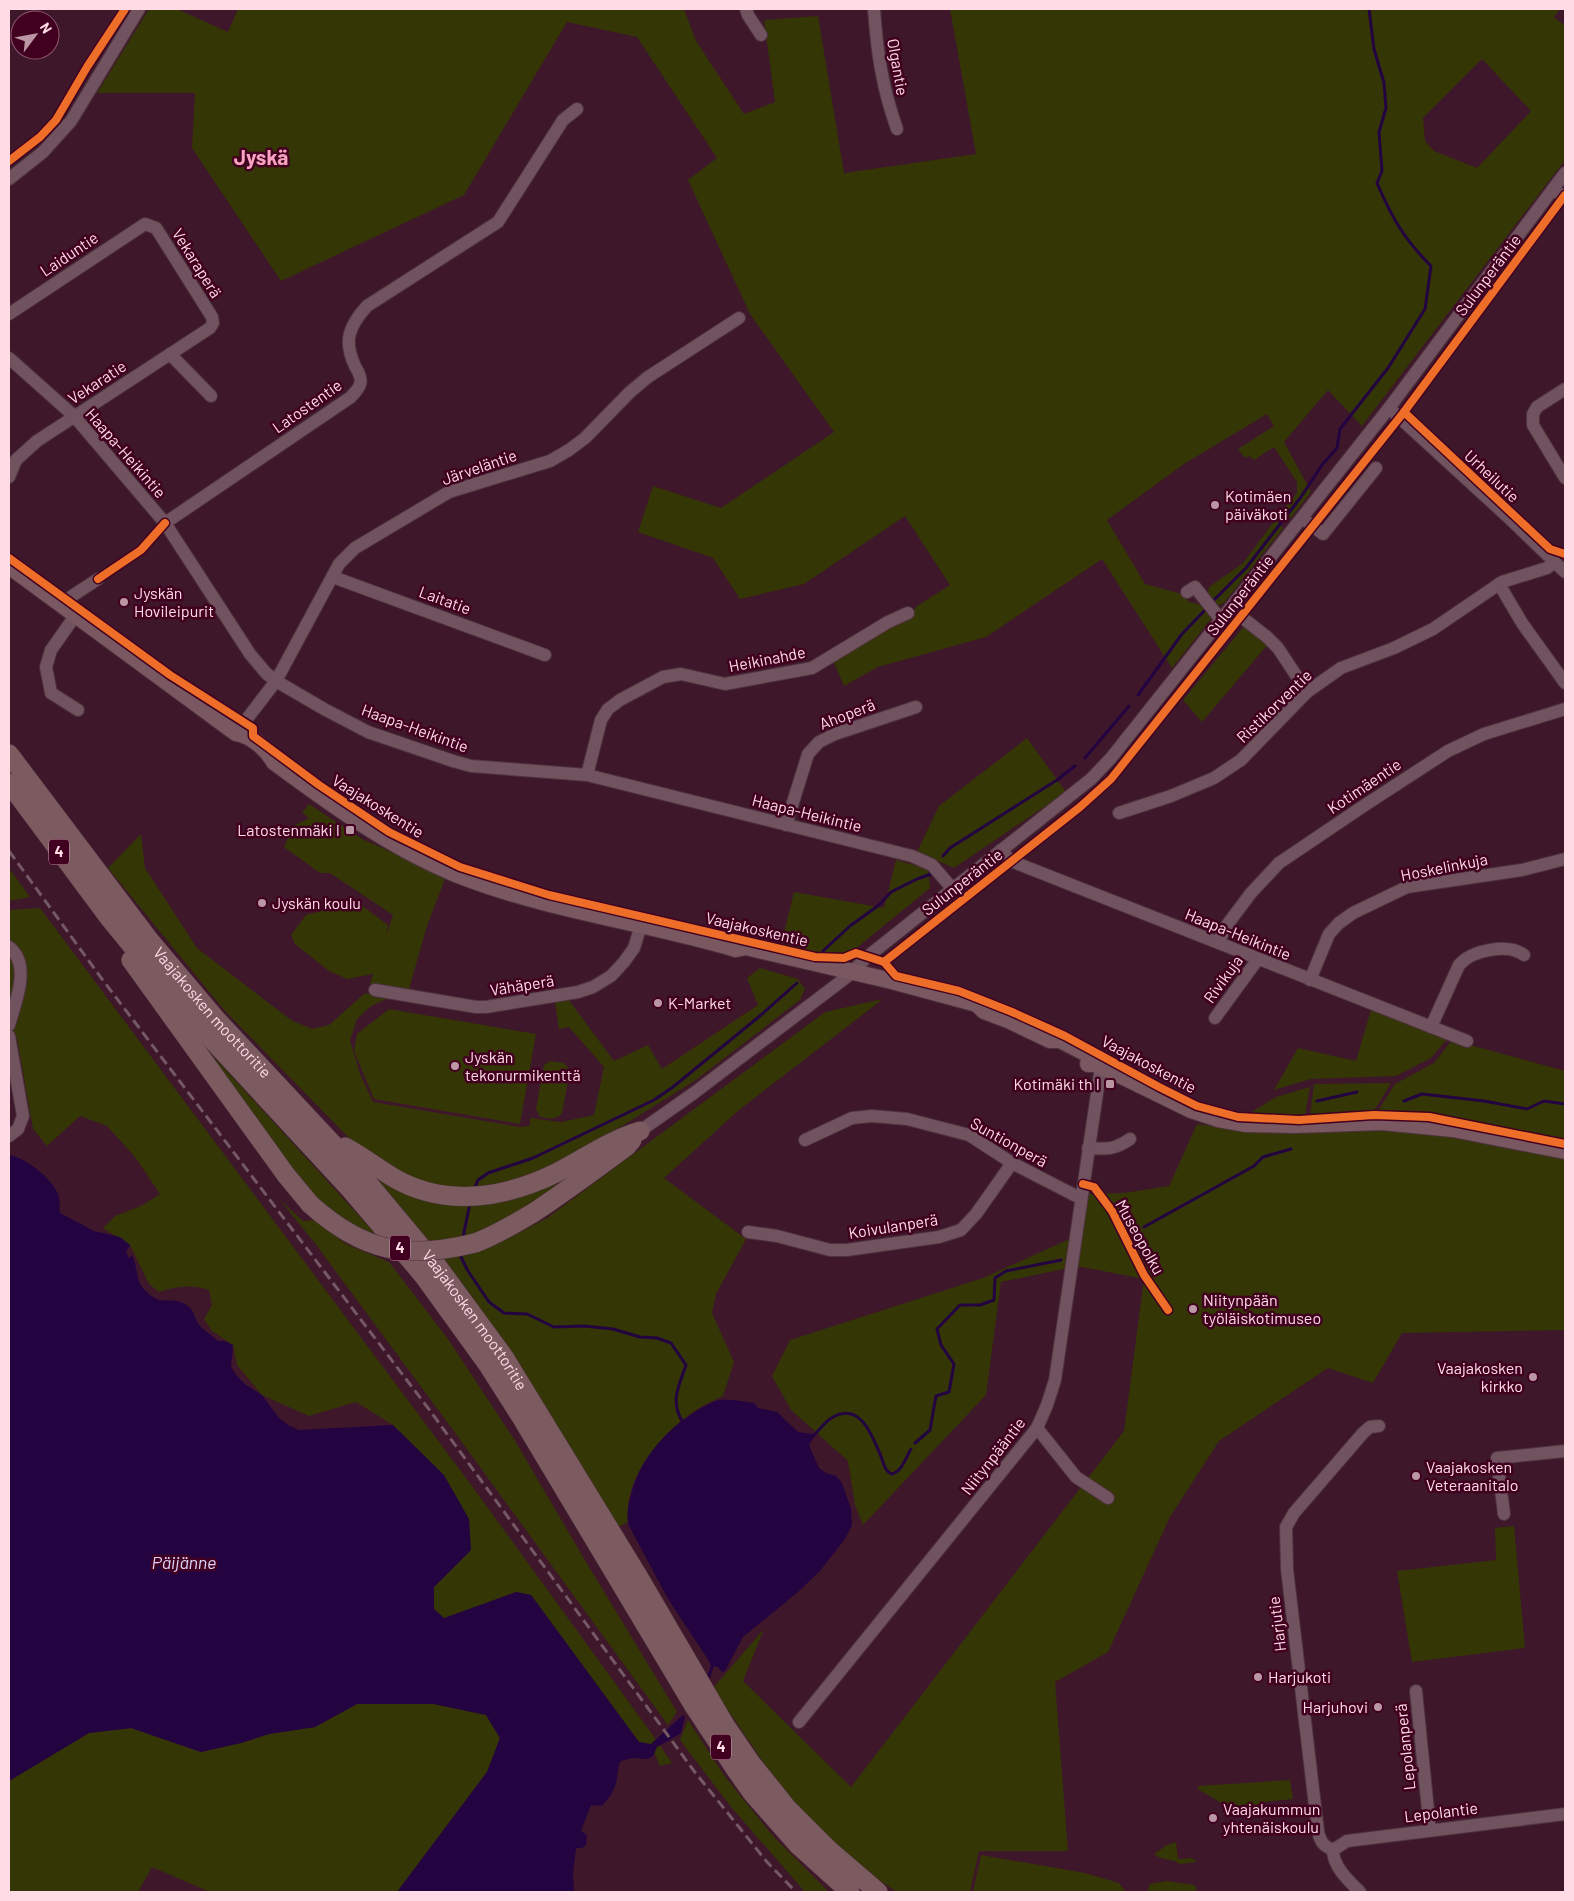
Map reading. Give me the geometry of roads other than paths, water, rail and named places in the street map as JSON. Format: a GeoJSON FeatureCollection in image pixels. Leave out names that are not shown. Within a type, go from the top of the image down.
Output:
{"type":"FeatureCollection","features":[{"type":"Feature","properties":{"kind":"highway","name":"Vaajakosken moottoritie"},"geometry":{"type":"LineString","coordinates":[[9,754],[150,941],[214,1018],[324,1134],[388,1205],[438,1267],[504,1357],[638,1576],[725,1725],[750,1763],[787,1808],[829,1850],[878,1892]]}},
{"type":"Feature","properties":{"kind":"highway","name":"Vaajakosken moottoritie"},"geometry":{"type":"LineString","coordinates":[[9,783],[110,919],[203,1030],[350,1189],[423,1275],[488,1365],[518,1412],[694,1706],[736,1770],[753,1794],[798,1845],[850,1892]]}},
{"type":"Feature","properties":{"kind":"highway"},"geometry":{"type":"LineString","coordinates":[[110,919],[120,945],[280,1168],[310,1204],[341,1230],[352,1236],[390,1249],[421,1252],[452,1249],[486,1239],[518,1222],[562,1194],[627,1146],[640,1131]]}},
{"type":"Feature","properties":{"kind":"highway"},"geometry":{"type":"LineString","coordinates":[[324,1134],[403,1182],[428,1193],[468,1197],[491,1196],[517,1189],[548,1177],[621,1136],[640,1131]]}},
{"type":"Feature","properties":{"kind":"main road","name":"Vaajakoskentie"},"geometry":{"type":"LineString","coordinates":[[9,566],[236,733],[244,734],[250,738],[270,753],[274,762],[354,819],[409,851],[457,874],[547,903],[736,949],[742,955],[755,960],[848,976],[892,981],[977,1004],[984,1011],[1050,1040],[1056,1048],[1087,1064],[1099,1065],[1191,1110],[1218,1119],[1246,1124],[1287,1125],[1382,1122],[1453,1129],[1565,1152]]}},
{"type":"Feature","properties":{"kind":"street"},"geometry":{"type":"LineString","coordinates":[[9,179],[44,152],[71,122],[139,9]]}},
{"type":"Feature","properties":{"kind":"street"},"geometry":{"type":"LineString","coordinates":[[746,9],[761,35]]}},
{"type":"Feature","properties":{"kind":"street","name":"Olgantie"},"geometry":{"type":"LineString","coordinates":[[874,9],[877,52],[886,98],[897,129]]}},
{"type":"Feature","properties":{"kind":"street","name":"Latostentie"},"geometry":{"type":"LineString","coordinates":[[164,523],[351,397],[360,387],[361,381],[348,345],[351,330],[357,317],[367,306],[498,222],[563,120],[577,109]]}},
{"type":"Feature","properties":{"kind":"street","name":"Sulunperäntie"},"geometry":{"type":"LineString","coordinates":[[640,1131],[848,976],[867,957],[1091,778],[1112,758],[1389,408],[1565,173]]}},
{"type":"Feature","properties":{"kind":"street"},"geometry":{"type":"LineString","coordinates":[[1553,189],[1565,198]]}},
{"type":"Feature","properties":{"kind":"street","name":"Laiduntie"},"geometry":{"type":"LineString","coordinates":[[9,314],[141,225],[148,224]]}},
{"type":"Feature","properties":{"kind":"street","name":"Vekaraperä"},"geometry":{"type":"LineString","coordinates":[[148,224],[156,228],[212,317],[213,323]]}},
{"type":"Feature","properties":{"kind":"street","name":"Järveläntie"},"geometry":{"type":"LineString","coordinates":[[236,733],[276,681],[339,564],[355,548],[449,492],[550,460],[569,450],[642,382],[739,318]]}},
{"type":"Feature","properties":{"kind":"street","name":"Vekaratie"},"geometry":{"type":"LineString","coordinates":[[9,476],[16,460],[27,448],[210,328],[213,323]]}},
{"type":"Feature","properties":{"kind":"street"},"geometry":{"type":"LineString","coordinates":[[170,354],[211,396]]}},
{"type":"Feature","properties":{"kind":"street","name":"Haapa-Heikintie"},"geometry":{"type":"LineString","coordinates":[[9,358],[74,416],[164,523],[250,654],[266,673],[276,681],[368,732],[453,761],[471,766],[587,775],[912,856],[932,865],[952,888]]}},
{"type":"Feature","properties":{"kind":"street"},"geometry":{"type":"LineString","coordinates":[[1565,389],[1537,407],[1533,414],[1533,425],[1565,478]]}},
{"type":"Feature","properties":{"kind":"street","name":"Urheilutie"},"geometry":{"type":"LineString","coordinates":[[1389,408],[1562,568]]}},
{"type":"Feature","properties":{"kind":"street"},"geometry":{"type":"LineString","coordinates":[[1302,518],[1323,534],[1376,468]]}},
{"type":"Feature","properties":{"kind":"street","name":"Ristikorventie"},"geometry":{"type":"LineString","coordinates":[[1119,813],[1172,796],[1214,778],[1241,760],[1307,692],[1341,668],[1394,648],[1433,629],[1499,584],[1547,568],[1562,568]]}},
{"type":"Feature","properties":{"kind":"street","name":"Laitatie"},"geometry":{"type":"LineString","coordinates":[[333,577],[545,655]]}},
{"type":"Feature","properties":{"kind":"street"},"geometry":{"type":"LineString","coordinates":[[78,710],[51,692],[46,668],[51,650],[69,611],[66,600],[98,580]]}},
{"type":"Feature","properties":{"kind":"street"},"geometry":{"type":"LineString","coordinates":[[1499,584],[1522,622],[1565,683]]}},
{"type":"Feature","properties":{"kind":"street"},"geometry":{"type":"LineString","coordinates":[[1187,592],[1195,587],[1221,620]]}},
{"type":"Feature","properties":{"kind":"street"},"geometry":{"type":"LineString","coordinates":[[1230,608],[1278,648],[1307,692]]}},
{"type":"Feature","properties":{"kind":"street","name":"Heikinahde"},"geometry":{"type":"LineString","coordinates":[[587,775],[601,720],[608,709],[620,700],[663,677],[681,674],[725,684],[812,668],[888,622],[908,613]]}},
{"type":"Feature","properties":{"kind":"street","name":"Ahoperä"},"geometry":{"type":"LineString","coordinates":[[786,825],[808,754],[819,742],[835,734],[916,707]]}},
{"type":"Feature","properties":{"kind":"street","name":"Kotimäentie"},"geometry":{"type":"LineString","coordinates":[[1218,942],[1227,925],[1251,893],[1279,864],[1365,805],[1448,751],[1484,734],[1565,709]]}},
{"type":"Feature","properties":{"kind":"street","name":"Haapa-Heikintie"},"geometry":{"type":"LineString","coordinates":[[1001,850],[1011,861],[1467,1041]]}},
{"type":"Feature","properties":{"kind":"street","name":"Hoskelinkuja"},"geometry":{"type":"LineString","coordinates":[[1310,980],[1329,934],[1339,923],[1353,913],[1400,890],[1407,887],[1522,870],[1565,859]]}},
{"type":"Feature","properties":{"kind":"street","name":"Vähäperä"},"geometry":{"type":"LineString","coordinates":[[375,990],[481,1007],[578,992],[611,976],[634,948],[641,925]]}},
{"type":"Feature","properties":{"kind":"street"},"geometry":{"type":"LineString","coordinates":[[9,947],[18,959],[20,982],[9,1024]]}},
{"type":"Feature","properties":{"kind":"street"},"geometry":{"type":"LineString","coordinates":[[1431,1027],[1459,965],[1465,958],[1476,953],[1506,950],[1517,950],[1524,955]]}},
{"type":"Feature","properties":{"kind":"street","name":"Rivikuja"},"geometry":{"type":"LineString","coordinates":[[1215,1018],[1258,959]]}},
{"type":"Feature","properties":{"kind":"street"},"geometry":{"type":"LineString","coordinates":[[9,1036],[23,1116],[18,1129],[9,1136]]}},
{"type":"Feature","properties":{"kind":"street","name":"Niitynpääntie"},"geometry":{"type":"LineString","coordinates":[[799,1722],[1037,1428],[1056,1380],[1099,1065]]}},
{"type":"Feature","properties":{"kind":"street","name":"Suntionperä"},"geometry":{"type":"LineString","coordinates":[[805,1140],[852,1118],[872,1116],[907,1119],[969,1135],[1012,1163],[1080,1198]]}},
{"type":"Feature","properties":{"kind":"street"},"geometry":{"type":"LineString","coordinates":[[1088,1148],[1104,1149],[1119,1147],[1130,1139]]}},
{"type":"Feature","properties":{"kind":"street","name":"Koivulanperä"},"geometry":{"type":"LineString","coordinates":[[748,1232],[777,1236],[830,1250],[847,1250],[939,1237],[961,1230],[976,1214],[1012,1163]]}},
{"type":"Feature","properties":{"kind":"street","name":"Harjutie"},"geometry":{"type":"LineString","coordinates":[[1360,1892],[1337,1866],[1333,1850],[1321,1842],[1318,1831],[1287,1569],[1286,1527],[1294,1513],[1363,1433],[1370,1427],[1379,1426]]}},
{"type":"Feature","properties":{"kind":"street"},"geometry":{"type":"LineString","coordinates":[[1037,1428],[1076,1477],[1108,1498]]}},
{"type":"Feature","properties":{"kind":"street"},"geometry":{"type":"LineString","coordinates":[[1504,1514],[1497,1458],[1565,1451]]}},
{"type":"Feature","properties":{"kind":"street","name":"Lepolanperä"},"geometry":{"type":"LineString","coordinates":[[1416,1691],[1430,1830]]}},
{"type":"Feature","properties":{"kind":"street","name":"Lepolantie"},"geometry":{"type":"LineString","coordinates":[[1333,1850],[1347,1841],[1562,1813]]}},
{"type":"Feature","properties":{"kind":"water","name":"Päijänne"},"geometry":{"type":"Polygon","coordinates":[[[9,1155],[23,1160],[46,1177],[59,1197],[60,1213],[94,1231],[120,1237],[130,1245],[126,1252],[129,1258],[132,1255],[140,1284],[143,1288],[160,1300],[185,1304],[192,1310],[200,1326],[218,1341],[224,1341],[233,1345],[231,1367],[237,1376],[246,1385],[262,1395],[279,1418],[288,1425],[299,1430],[393,1425],[444,1475],[469,1519],[471,1550],[434,1587],[434,1609],[444,1618],[516,1592],[531,1595],[639,1742],[651,1744],[683,1715],[685,1717],[681,1733],[657,1747],[653,1756],[648,1759],[632,1758],[621,1761],[616,1784],[611,1795],[602,1806],[591,1805],[581,1831],[587,1835],[586,1845],[582,1848],[576,1848],[573,1873],[574,1891],[576,1892],[397,1892],[487,1772],[500,1738],[486,1715],[434,1704],[357,1704],[315,1727],[269,1734],[241,1743],[201,1752],[131,1728],[89,1733],[9,1781],[9,1155]]]}},
{"type":"Feature","properties":{"kind":"water"},"geometry":{"type":"Polygon","coordinates":[[[717,1400],[754,1403],[758,1408],[777,1412],[798,1432],[812,1434],[814,1437],[809,1445],[819,1468],[826,1473],[836,1476],[842,1483],[851,1509],[852,1525],[845,1539],[820,1571],[798,1592],[743,1637],[725,1671],[722,1672],[718,1667],[711,1666],[668,1599],[629,1526],[628,1507],[636,1480],[643,1465],[662,1439],[687,1417],[701,1408],[717,1400]]]}},
{"type":"Feature","properties":{"kind":"waterway"},"geometry":{"type":"LineString","coordinates":[[1211,603],[1246,568],[1301,497],[1322,465],[1337,448],[1340,429],[1388,368],[1425,309],[1431,266],[1413,247],[1400,228],[1377,183],[1382,171],[1379,132],[1386,108],[1384,83],[1374,49],[1369,9]]}},
{"type":"Feature","properties":{"kind":"waterway"},"geometry":{"type":"LineString","coordinates":[[1138,695],[1182,634],[1207,608]]}},
{"type":"Feature","properties":{"kind":"waterway"},"geometry":{"type":"LineString","coordinates":[[1085,758],[1129,706]]}},
{"type":"Feature","properties":{"kind":"waterway"},"geometry":{"type":"LineString","coordinates":[[943,856],[950,848],[1057,780],[1075,766]]}},
{"type":"Feature","properties":{"kind":"waterway"},"geometry":{"type":"LineString","coordinates":[[823,951],[850,926],[879,905],[891,892],[934,873]]}},
{"type":"Feature","properties":{"kind":"waterway"},"geometry":{"type":"LineString","coordinates":[[476,1185],[478,1180],[488,1173],[533,1158],[654,1100],[673,1087],[797,983]]}},
{"type":"Feature","properties":{"kind":"waterway"},"geometry":{"type":"LineString","coordinates":[[1317,1101],[1357,1092]]}},
{"type":"Feature","properties":{"kind":"waterway"},"geometry":{"type":"LineString","coordinates":[[1404,1101],[1422,1094],[1484,1101],[1527,1109],[1544,1101],[1565,1104]]}},
{"type":"Feature","properties":{"kind":"waterway"},"geometry":{"type":"LineString","coordinates":[[1144,1227],[1254,1166],[1263,1157],[1291,1149]]}},
{"type":"Feature","properties":{"kind":"waterway"},"geometry":{"type":"LineString","coordinates":[[463,1237],[469,1208]]}},
{"type":"Feature","properties":{"kind":"waterway"},"geometry":{"type":"LineString","coordinates":[[461,1257],[489,1302],[504,1313],[527,1314],[554,1327],[584,1326],[613,1329],[640,1337],[657,1338],[671,1343],[686,1365],[678,1386],[676,1400],[678,1413],[682,1421]]}},
{"type":"Feature","properties":{"kind":"waterway"},"geometry":{"type":"LineString","coordinates":[[915,1443],[930,1430],[936,1396],[949,1392],[954,1364],[941,1345],[937,1329],[960,1305],[980,1305],[994,1300],[995,1278],[1006,1271],[1061,1260]]}},
{"type":"Feature","properties":{"kind":"waterway"},"geometry":{"type":"LineString","coordinates":[[813,1436],[830,1419],[840,1414],[848,1413],[856,1416],[868,1428],[885,1468],[891,1474],[901,1468],[911,1449]]}},
{"type":"Feature","properties":{"kind":"waterway"},"geometry":{"type":"LineString","coordinates":[[709,1676],[712,1667]]}},
{"type":"Feature","properties":{"kind":"railway"},"geometry":{"type":"LineString","coordinates":[[9,851],[102,979],[428,1408],[694,1771],[767,1862],[796,1892]]}},
{"type":"Feature","properties":{"kind":"place","name":"Kotimäen päiväkoti"},"geometry":{"type":"Point","coordinates":[1215,505]}},
{"type":"Feature","properties":{"kind":"place","name":"Jyskän Hovileipurit"},"geometry":{"type":"Point","coordinates":[124,602]}},
{"type":"Feature","properties":{"kind":"place","name":"Latostenmäki I"},"geometry":{"type":"Point","coordinates":[350,830]}},
{"type":"Feature","properties":{"kind":"place","name":"Jyskän koulu"},"geometry":{"type":"Point","coordinates":[262,903]}},
{"type":"Feature","properties":{"kind":"place","name":"K-Market"},"geometry":{"type":"Point","coordinates":[658,1003]}},
{"type":"Feature","properties":{"kind":"place","name":"Jyskän tekonurmikenttä"},"geometry":{"type":"Point","coordinates":[455,1066]}},
{"type":"Feature","properties":{"kind":"place","name":"Kotimäki th I"},"geometry":{"type":"Point","coordinates":[1110,1084]}},
{"type":"Feature","properties":{"kind":"place","name":"Niitynpään työläiskotimuseo"},"geometry":{"type":"Point","coordinates":[1193,1309]}},
{"type":"Feature","properties":{"kind":"place","name":"Vaajakosken kirkko"},"geometry":{"type":"Point","coordinates":[1533,1377]}},
{"type":"Feature","properties":{"kind":"place","name":"Vaajakosken Veteraanitalo"},"geometry":{"type":"Point","coordinates":[1416,1476]}},
{"type":"Feature","properties":{"kind":"place","name":"Harjukoti"},"geometry":{"type":"Point","coordinates":[1258,1677]}},
{"type":"Feature","properties":{"kind":"place","name":"Harjuhovi"},"geometry":{"type":"Point","coordinates":[1378,1707]}},
{"type":"Feature","properties":{"kind":"place","name":"Vaajakummun yhtenäiskoulu"},"geometry":{"type":"Point","coordinates":[1213,1818]}},
{"type":"Feature","properties":{"kind":"district","name":"Jyskä"},"geometry":{"type":"Point","coordinates":[261,158]}}]}
